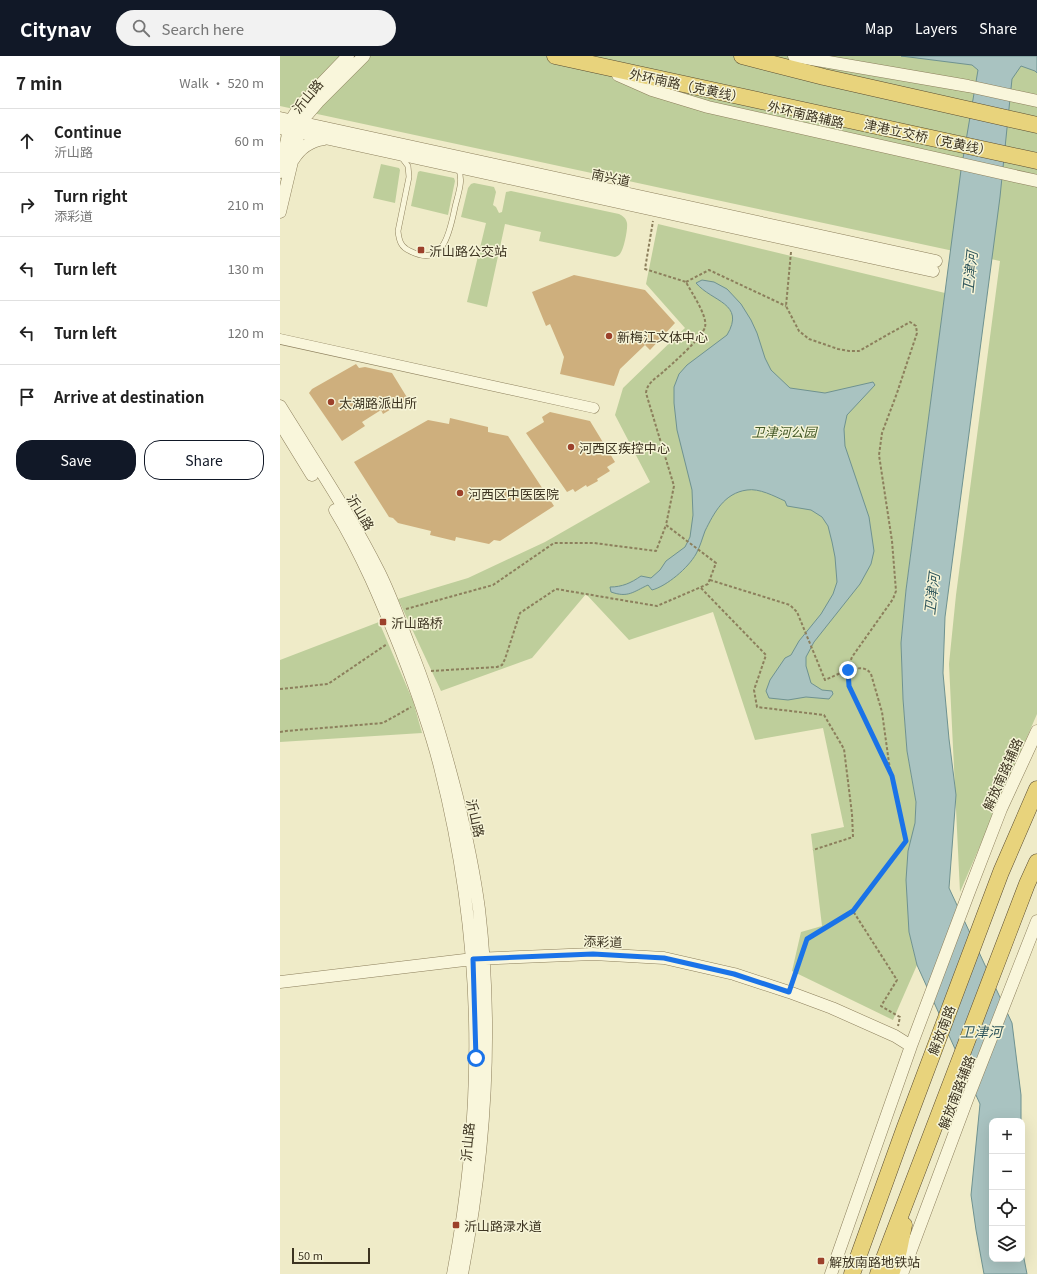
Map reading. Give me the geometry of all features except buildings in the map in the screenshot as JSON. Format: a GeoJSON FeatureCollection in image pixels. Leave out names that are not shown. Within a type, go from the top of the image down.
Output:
{"type":"FeatureCollection","features":[{"type":"Feature","properties":{"kind":"highway","name":"外环南路（克黄线）"},"geometry":{"type":"LineString","coordinates":[[555,56],[818,114]]}},
{"type":"Feature","properties":{"kind":"highway"},"geometry":{"type":"LineString","coordinates":[[742,56],[824,77],[1037,126]]}},
{"type":"Feature","properties":{"kind":"highway","name":"津港立交桥（克黄线）"},"geometry":{"type":"LineString","coordinates":[[818,114],[1037,161]]}},
{"type":"Feature","properties":{"kind":"highway","name":"解放南路"},"geometry":{"type":"LineString","coordinates":[[852,1274],[905,1127],[1001,872],[1037,789]]}},
{"type":"Feature","properties":{"kind":"highway"},"geometry":{"type":"LineString","coordinates":[[878,1274],[1027,884],[1037,862]]}},
{"type":"Feature","properties":{"kind":"highway"},"geometry":{"type":"LineString","coordinates":[[891,1274],[899,1250],[912,1186]]}},
{"type":"Feature","properties":{"kind":"highway"},"geometry":{"type":"LineString","coordinates":[[842,1274],[881,1194]]}},
{"type":"Feature","properties":{"kind":"street","name":"沂山路"},"geometry":{"type":"LineString","coordinates":[[280,212],[284,166],[293,127],[300,106],[348,56]]}},
{"type":"Feature","properties":{"kind":"street","name":"沂山路"},"geometry":{"type":"LineString","coordinates":[[293,127],[306,116],[364,56]]}},
{"type":"Feature","properties":{"kind":"street"},"geometry":{"type":"LineString","coordinates":[[794,56],[968,86],[1037,101]]}},
{"type":"Feature","properties":{"kind":"street","name":"外环南路辅路"},"geometry":{"type":"LineString","coordinates":[[597,65],[652,90],[708,107],[1037,181]]}},
{"type":"Feature","properties":{"kind":"street","name":"南兴道"},"geometry":{"type":"LineString","coordinates":[[293,127],[328,133],[436,152],[934,266],[792,240],[457,167],[397,153],[328,133]]}},
{"type":"Feature","properties":{"kind":"street"},"geometry":{"type":"LineString","coordinates":[[284,166],[306,145],[328,133]]}},
{"type":"Feature","properties":{"kind":"street"},"geometry":{"type":"LineString","coordinates":[[280,339],[594,408]]}},
{"type":"Feature","properties":{"kind":"street","name":"沂山路"},"geometry":{"type":"LineString","coordinates":[[280,406],[365,545],[380,574],[420,672],[441,737],[465,832],[478,908],[476,1058],[472,1141],[465,1206],[453,1274]]}},
{"type":"Feature","properties":{"kind":"street","name":"沂山路"},"geometry":{"type":"LineString","coordinates":[[280,423],[348,534],[373,584],[396,638],[420,701],[440,767],[458,851],[478,958],[485,1050],[482,1135],[474,1209],[462,1274]]}},
{"type":"Feature","properties":{"kind":"street","name":"解放南路辅路"},"geometry":{"type":"LineString","coordinates":[[925,1009],[1001,809],[1037,731]]}},
{"type":"Feature","properties":{"kind":"street","name":"解放南路辅路"},"geometry":{"type":"LineString","coordinates":[[902,1274],[967,1100],[1037,921]]}},
{"type":"Feature","properties":{"kind":"street","name":"添彩道"},"geometry":{"type":"LineString","coordinates":[[280,982],[478,958],[593,954],[664,958],[734,974],[789,992],[832,1008],[895,1036],[911,1046]]}},
{"type":"Feature","properties":{"kind":"street","name":"解放南路"},"geometry":{"type":"LineString","coordinates":[[911,1046],[925,1009]]}},
{"type":"Feature","properties":{"kind":"street"},"geometry":{"type":"LineString","coordinates":[[830,1274],[911,1046]]}},
{"type":"Feature","properties":{"kind":"lane"},"geometry":{"type":"LineString","coordinates":[[397,153],[403,158],[408,166],[409,177],[398,232],[399,238],[403,247],[418,254],[424,255],[435,253],[441,248],[447,239],[460,183],[460,172],[457,167],[436,152]]}},
{"type":"Feature","properties":{"kind":"path"},"geometry":{"type":"LineString","coordinates":[[396,612],[494,585],[554,543],[594,543],[656,551],[666,526],[674,486],[646,393],[647,386],[667,369],[697,339],[705,328],[704,315],[686,282],[645,269],[655,210]]}},
{"type":"Feature","properties":{"kind":"path"},"geometry":{"type":"LineString","coordinates":[[792,240],[786,306],[799,331],[809,339],[824,345],[849,351],[859,350],[910,322],[916,326],[916,333],[897,393],[882,433],[879,455],[892,540],[896,591],[893,599],[852,657],[848,670],[849,686],[892,776]]}},
{"type":"Feature","properties":{"kind":"path"},"geometry":{"type":"LineString","coordinates":[[686,282],[709,270],[786,306]]}},
{"type":"Feature","properties":{"kind":"path"},"geometry":{"type":"LineString","coordinates":[[420,672],[497,667],[502,665],[520,613],[556,589],[657,606],[708,584],[716,563],[666,526]]}},
{"type":"Feature","properties":{"kind":"path"},"geometry":{"type":"LineString","coordinates":[[710,580],[790,605],[797,612],[800,618],[824,680],[848,670],[862,667],[868,670],[871,674],[882,712],[892,776],[906,841],[853,911],[807,939],[789,992]]}},
{"type":"Feature","properties":{"kind":"path"},"geometry":{"type":"LineString","coordinates":[[701,588],[766,655],[754,690],[757,707],[824,716],[844,749],[852,814],[853,837],[813,850]]}},
{"type":"Feature","properties":{"kind":"path"},"geometry":{"type":"LineString","coordinates":[[280,689],[328,684],[396,638]]}},
{"type":"Feature","properties":{"kind":"path"},"geometry":{"type":"LineString","coordinates":[[280,732],[383,723],[420,701]]}},
{"type":"Feature","properties":{"kind":"path"},"geometry":{"type":"LineString","coordinates":[[853,911],[897,980],[881,1006],[900,1017],[895,1036]]}},
{"type":"Feature","properties":{"kind":"green space"},"geometry":{"type":"Polygon","coordinates":[[[280,56],[1037,56],[1037,714],[960,892],[949,664],[956,595],[1000,261],[280,106],[280,56]]]}},
{"type":"Feature","properties":{"kind":"green space"},"geometry":{"type":"Polygon","coordinates":[[[381,164],[399,168],[400,170],[395,203],[373,198],[381,164]]]}},
{"type":"Feature","properties":{"kind":"green space"},"geometry":{"type":"Polygon","coordinates":[[[420,171],[454,178],[455,181],[448,215],[411,206],[418,172],[420,171]]]}},
{"type":"Feature","properties":{"kind":"green space"},"geometry":{"type":"Polygon","coordinates":[[[474,183],[494,187],[496,192],[493,205],[499,213],[502,212],[506,192],[511,191],[619,214],[624,217],[627,223],[623,248],[619,255],[615,257],[539,241],[541,232],[505,224],[487,307],[467,302],[486,223],[461,217],[468,188],[474,183]]]}},
{"type":"Feature","properties":{"kind":"green space","name":"卫津河公园"},"geometry":{"type":"Polygon","coordinates":[[[658,224],[945,293],[906,590],[901,643],[907,751],[916,802],[909,932],[917,965],[893,1020],[792,971],[801,932],[822,926],[811,834],[844,827],[823,728],[755,740],[713,612],[629,640],[586,594],[532,658],[441,691],[398,599],[468,578],[545,542],[650,482],[615,415],[623,388],[685,328],[646,284],[658,224]]]}},
{"type":"Feature","properties":{"kind":"green space"},"geometry":{"type":"Polygon","coordinates":[[[379,622],[413,701],[422,733],[280,742],[280,660],[379,622]]]}},
{"type":"Feature","properties":{"kind":"water","name":"卫津河"},"geometry":{"type":"Polygon","coordinates":[[[901,56],[1037,56],[1037,73],[1021,66],[1012,79],[1000,197],[945,617],[943,673],[956,795],[949,888],[1012,1023],[1021,1095],[1021,1118],[989,1118],[989,1262],[1025,1262],[1027,1274],[984,1274],[971,1195],[980,1104],[917,965],[909,932],[906,880],[908,851],[915,823],[916,802],[907,751],[901,643],[906,590],[961,170],[978,70],[972,65],[901,56]]]}},
{"type":"Feature","properties":{"kind":"water"},"geometry":{"type":"Polygon","coordinates":[[[702,280],[714,282],[727,289],[741,304],[757,333],[765,358],[771,370],[790,388],[825,393],[873,382],[875,385],[847,415],[844,429],[845,446],[869,517],[874,551],[871,564],[860,584],[814,642],[806,657],[806,666],[811,683],[822,690],[832,691],[833,694],[829,699],[806,697],[788,700],[769,698],[766,691],[770,680],[785,658],[791,655],[799,641],[821,614],[833,594],[837,582],[835,557],[828,526],[822,517],[811,510],[787,506],[785,501],[761,491],[747,490],[739,492],[732,495],[716,511],[705,531],[696,554],[677,576],[664,585],[652,590],[648,585],[626,594],[611,592],[610,587],[626,584],[641,576],[651,578],[660,570],[666,561],[685,547],[690,537],[693,515],[692,490],[677,430],[674,387],[679,374],[687,365],[727,335],[732,324],[730,309],[696,283],[702,280]]]}},
{"type":"Feature","properties":{"kind":"place","name":"沂山路公交站"},"geometry":{"type":"Point","coordinates":[421,250]}},
{"type":"Feature","properties":{"kind":"place","name":"新梅江文体中心"},"geometry":{"type":"Point","coordinates":[609,336]}},
{"type":"Feature","properties":{"kind":"place","name":"太湖路派出所"},"geometry":{"type":"Point","coordinates":[331,402]}},
{"type":"Feature","properties":{"kind":"place","name":"河西区疾控中心"},"geometry":{"type":"Point","coordinates":[571,447]}},
{"type":"Feature","properties":{"kind":"place","name":"河西区中医医院"},"geometry":{"type":"Point","coordinates":[460,493]}},
{"type":"Feature","properties":{"kind":"place","name":"沂山路桥"},"geometry":{"type":"Point","coordinates":[383,622]}},
{"type":"Feature","properties":{"kind":"place","name":"沂山路渌水道"},"geometry":{"type":"Point","coordinates":[456,1225]}},
{"type":"Feature","properties":{"kind":"place","name":"解放南路地铁站"},"geometry":{"type":"Point","coordinates":[821,1261]}},
{"type":"Feature","properties":{"kind":"route"},"geometry":{"type":"LineString","coordinates":[[476,1058],[476,1016],[473,959],[593,954],[664,958],[734,974],[789,992],[807,939],[853,911],[906,841],[892,776],[881,756],[849,686],[848,670]]}}]}
